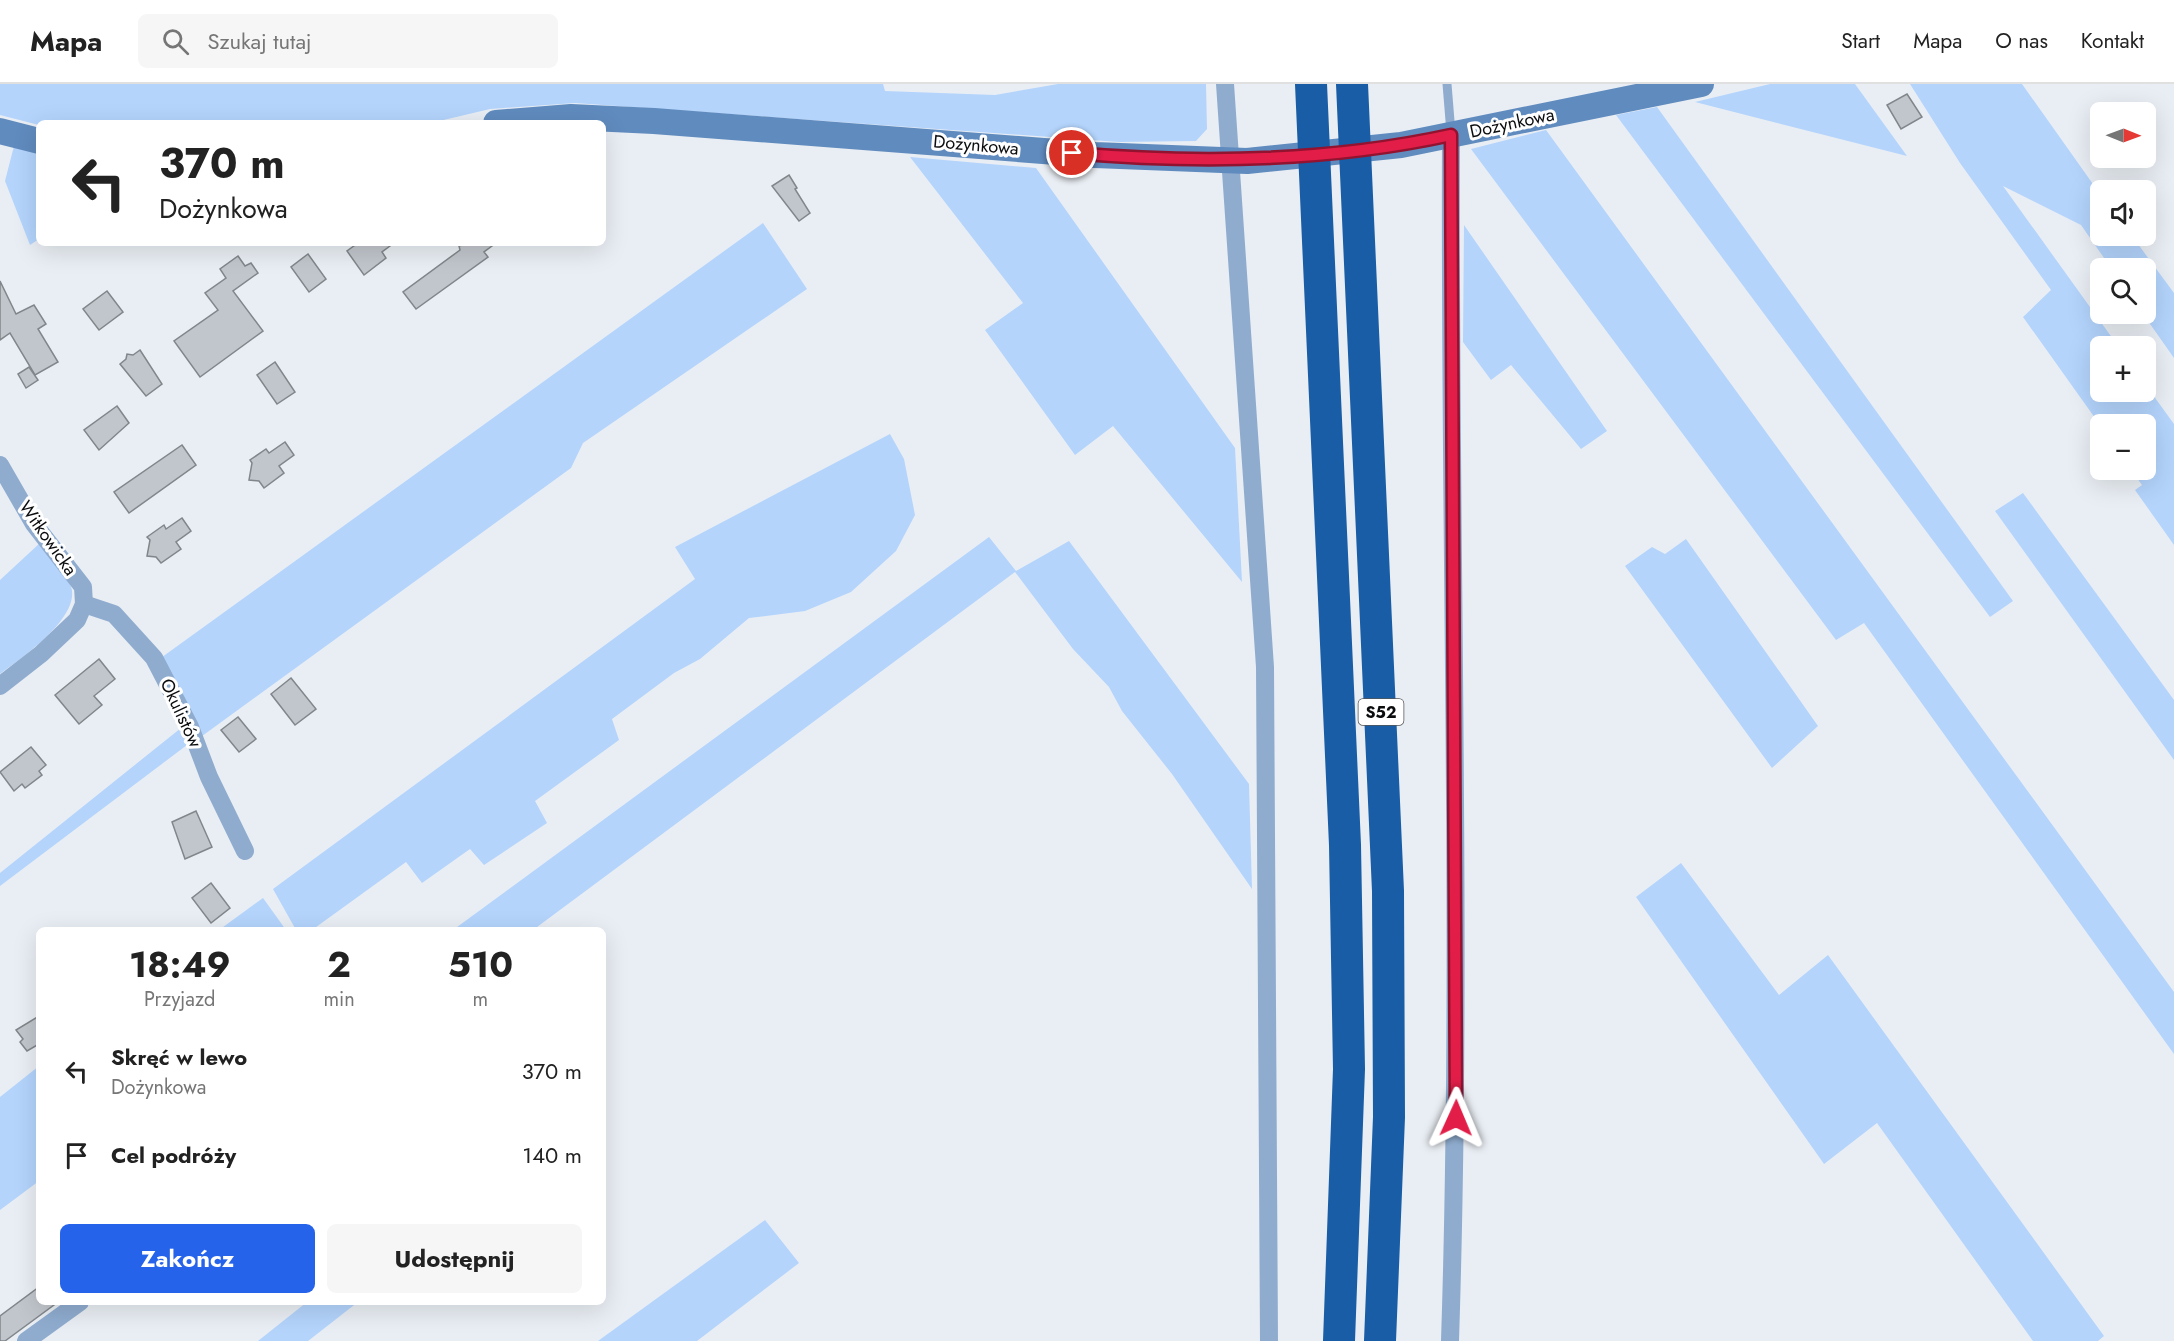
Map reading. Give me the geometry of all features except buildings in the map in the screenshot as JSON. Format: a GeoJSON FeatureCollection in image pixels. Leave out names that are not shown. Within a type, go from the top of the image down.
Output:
{"type":"FeatureCollection","features":[{"type":"Feature","properties":{"kind":"highway","name":"S52"},"geometry":{"type":"LineString","coordinates":[[1311,84],[1346,867],[1348,1069],[1340,1341]]}},
{"type":"Feature","properties":{"kind":"highway","name":"S52"},"geometry":{"type":"LineString","coordinates":[[1352,84],[1388,891],[1389,1117],[1380,1341]]}},
{"type":"Feature","properties":{"kind":"street"},"geometry":{"type":"LineString","coordinates":[[1225,84],[1264,667],[1269,1341]]}},
{"type":"Feature","properties":{"kind":"street","name":"Dożynkowa"},"geometry":{"type":"LineString","coordinates":[[534,120],[571,117],[654,121],[1095,155],[1229,161],[1272,159],[1401,145],[1701,84]]}},
{"type":"Feature","properties":{"kind":"street"},"geometry":{"type":"LineString","coordinates":[[0,131],[36,140]]}},
{"type":"Feature","properties":{"kind":"street"},"geometry":{"type":"LineString","coordinates":[[1450,1341],[1455,1180],[1457,955],[1451,135]]}},
{"type":"Feature","properties":{"kind":"street","name":"Witkowicka"},"geometry":{"type":"LineString","coordinates":[[0,465],[34,524],[83,587],[84,604]]}},
{"type":"Feature","properties":{"kind":"street"},"geometry":{"type":"LineString","coordinates":[[0,686],[41,654],[77,620],[84,604]]}},
{"type":"Feature","properties":{"kind":"street","name":"Okulistów"},"geometry":{"type":"LineString","coordinates":[[84,604],[114,614],[154,658],[190,727],[209,777],[245,851]]}},
{"type":"Feature","properties":{"kind":"street"},"geometry":{"type":"LineString","coordinates":[[26,1341],[76,1305]]}},
{"type":"Feature","properties":{"kind":"lane"},"geometry":{"type":"LineString","coordinates":[[1447,84],[1451,135]]}},
{"type":"Feature","properties":{"kind":"shaded area"},"geometry":{"type":"Polygon","coordinates":[[[0,84],[883,84],[885,91],[995,95],[1058,84],[1206,84],[1207,129],[1196,141],[1119,142],[575,103],[490,109],[444,120],[36,120],[36,124],[0,115],[0,84]]]}},
{"type":"Feature","properties":{"kind":"shaded area"},"geometry":{"type":"Polygon","coordinates":[[[1770,84],[1855,84],[1907,156],[1695,102],[1770,84]]]}},
{"type":"Feature","properties":{"kind":"shaded area"},"geometry":{"type":"Polygon","coordinates":[[[1910,84],[2022,84],[2090,180],[2090,238],[2081,225],[2003,186],[2090,307],[2090,324],[2102,324],[2111,336],[2090,336],[2090,402],[2156,402],[2156,399],[2174,424],[2174,545],[2135,490],[2142,485],[2138,480],[2156,480],[2156,414],[2092,414],[2023,317],[2051,290],[1960,163],[1910,84]]]}},
{"type":"Feature","properties":{"kind":"shaded area"},"geometry":{"type":"Polygon","coordinates":[[[1657,107],[2013,601],[1990,617],[1616,115],[1657,107]]]}},
{"type":"Feature","properties":{"kind":"shaded area"},"geometry":{"type":"Polygon","coordinates":[[[1546,130],[2174,992],[2174,1054],[1864,623],[1836,640],[1471,149],[1546,130]]]}},
{"type":"Feature","properties":{"kind":"shaded area"},"geometry":{"type":"Polygon","coordinates":[[[14,146],[36,153],[36,241],[30,245],[5,181],[14,146]]]}},
{"type":"Feature","properties":{"kind":"shaded area"},"geometry":{"type":"Polygon","coordinates":[[[910,157],[1036,168],[1235,448],[1242,582],[1113,426],[1075,455],[985,330],[1023,303],[910,157]]]}},
{"type":"Feature","properties":{"kind":"shaded area"},"geometry":{"type":"Polygon","coordinates":[[[763,223],[807,289],[583,443],[571,468],[198,739],[158,660],[763,223]]]}},
{"type":"Feature","properties":{"kind":"shaded area"},"geometry":{"type":"Polygon","coordinates":[[[1464,225],[1607,431],[1581,449],[1511,365],[1491,380],[1463,342],[1464,225]]]}},
{"type":"Feature","properties":{"kind":"shaded area"},"geometry":{"type":"Polygon","coordinates":[[[2096,246],[2139,246],[2148,258],[2104,258],[2096,246]]]}},
{"type":"Feature","properties":{"kind":"shaded area"},"geometry":{"type":"Polygon","coordinates":[[[2156,269],[2174,293],[2174,358],[2150,324],[2156,324],[2156,269]]]}},
{"type":"Feature","properties":{"kind":"shaded area"},"geometry":{"type":"Polygon","coordinates":[[[890,434],[904,459],[915,515],[896,551],[851,592],[805,611],[749,618],[700,659],[674,673],[612,719],[619,740],[535,801],[547,823],[484,865],[470,849],[422,883],[406,862],[316,927],[294,927],[273,889],[695,579],[675,547],[890,434]]]}},
{"type":"Feature","properties":{"kind":"shaded area"},"geometry":{"type":"Polygon","coordinates":[[[2023,493],[2174,700],[2174,760],[1995,511],[2023,493]]]}},
{"type":"Feature","properties":{"kind":"shaded area"},"geometry":{"type":"Polygon","coordinates":[[[989,537],[1016,571],[1069,541],[1249,784],[1252,889],[1172,774],[1122,711],[1109,687],[1073,649],[1015,572],[537,927],[457,927],[989,537]]]}},
{"type":"Feature","properties":{"kind":"shaded area"},"geometry":{"type":"Polygon","coordinates":[[[1686,539],[1818,726],[1772,768],[1625,566],[1652,547],[1665,554],[1686,539]]]}},
{"type":"Feature","properties":{"kind":"shaded area"},"geometry":{"type":"Polygon","coordinates":[[[40,543],[61,568],[70,584],[72,596],[68,609],[60,622],[48,635],[0,674],[0,580],[40,543]]]}},
{"type":"Feature","properties":{"kind":"shaded area"},"geometry":{"type":"Polygon","coordinates":[[[181,728],[187,745],[0,886],[0,873],[181,728]]]}},
{"type":"Feature","properties":{"kind":"shaded area"},"geometry":{"type":"Polygon","coordinates":[[[1681,863],[1779,995],[1828,955],[2104,1336],[2098,1341],[2033,1341],[1877,1123],[1824,1164],[1636,897],[1681,863]]]}},
{"type":"Feature","properties":{"kind":"shaded area"},"geometry":{"type":"Polygon","coordinates":[[[263,898],[284,927],[223,927],[263,898]]]}},
{"type":"Feature","properties":{"kind":"shaded area"},"geometry":{"type":"Polygon","coordinates":[[[36,1068],[36,1183],[0,1210],[0,1097],[36,1068]]]}},
{"type":"Feature","properties":{"kind":"shaded area"},"geometry":{"type":"Polygon","coordinates":[[[765,1220],[799,1263],[697,1341],[598,1341],[765,1220]]]}},
{"type":"Feature","properties":{"kind":"shaded area"},"geometry":{"type":"Polygon","coordinates":[[[303,1305],[354,1305],[308,1341],[258,1341],[303,1305]]]}},
{"type":"Feature","properties":{"kind":"route"},"geometry":{"type":"LineString","coordinates":[[1072,153],[1247,161],[1401,145],[1451,135],[1457,944],[1456,1118]]}}]}
